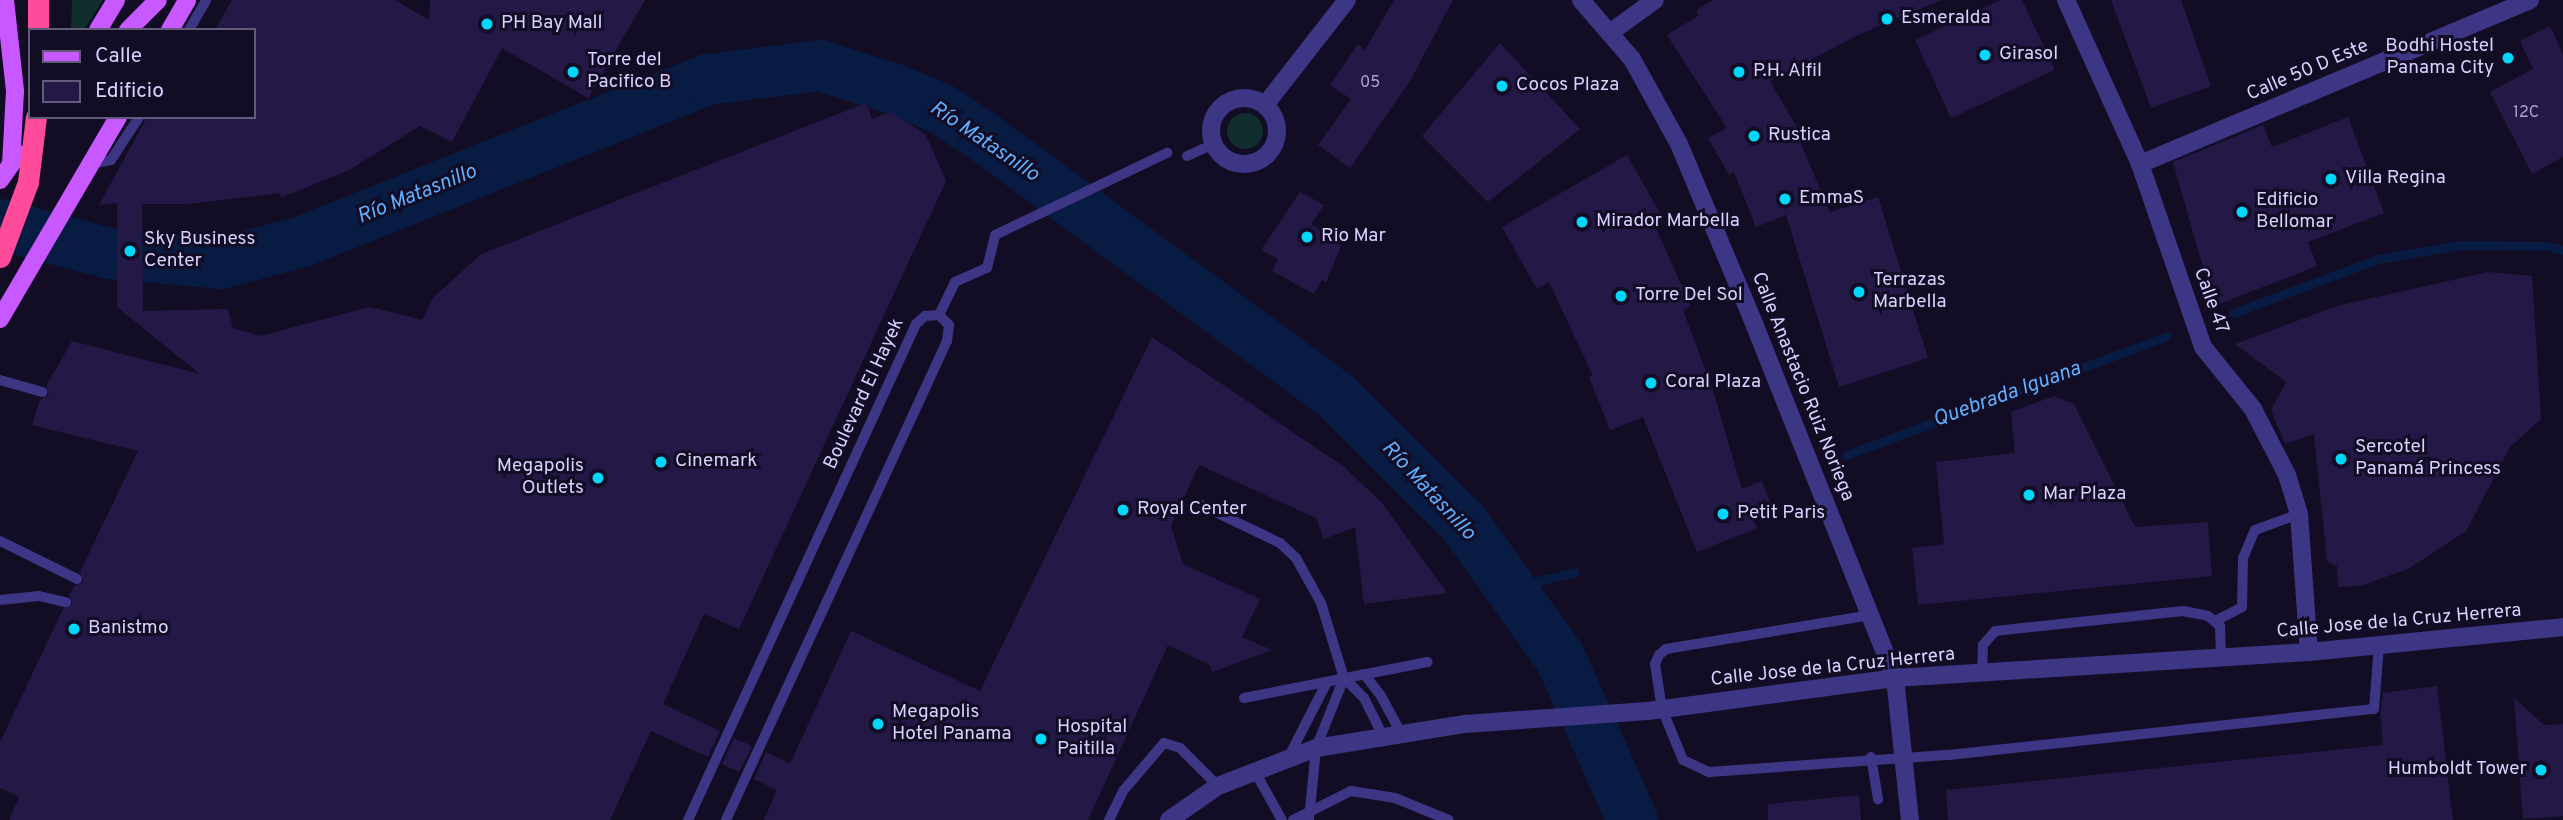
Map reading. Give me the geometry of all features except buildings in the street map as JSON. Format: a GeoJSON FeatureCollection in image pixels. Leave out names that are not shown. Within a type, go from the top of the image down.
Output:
{"type":"FeatureCollection","features":[{"type":"Feature","properties":{"kind":"highway"},"geometry":{"type":"LineString","coordinates":[[38,0],[38,28]]}},
{"type":"Feature","properties":{"kind":"highway"},"geometry":{"type":"LineString","coordinates":[[0,257],[28,182],[36,119]]}},
{"type":"Feature","properties":{"kind":"main road"},"geometry":{"type":"LineString","coordinates":[[5,0],[15,91],[6,171]]}},
{"type":"Feature","properties":{"kind":"main road"},"geometry":{"type":"LineString","coordinates":[[99,28],[116,0]]}},
{"type":"Feature","properties":{"kind":"main road"},"geometry":{"type":"LineString","coordinates":[[130,28],[158,0]]}},
{"type":"Feature","properties":{"kind":"main road"},"geometry":{"type":"LineString","coordinates":[[171,28],[187,0]]}},
{"type":"Feature","properties":{"kind":"main road"},"geometry":{"type":"LineString","coordinates":[[6,171],[44,119]]}},
{"type":"Feature","properties":{"kind":"main road"},"geometry":{"type":"LineString","coordinates":[[0,319],[117,119]]}},
{"type":"Feature","properties":{"kind":"street"},"geometry":{"type":"LineString","coordinates":[[1265,106],[1347,0]]}},
{"type":"Feature","properties":{"kind":"street","name":"Calle Anastacio Ruiz Noriega"},"geometry":{"type":"LineString","coordinates":[[1581,0],[1632,59],[1679,144],[1871,615],[1895,678],[1910,820]]}},
{"type":"Feature","properties":{"kind":"street"},"geometry":{"type":"LineString","coordinates":[[1611,32],[1656,0]]}},
{"type":"Feature","properties":{"kind":"street","name":"Calle 47"},"geometry":{"type":"LineString","coordinates":[[2066,0],[2140,164],[2203,347],[2253,409],[2287,475],[2299,514],[2309,652]]}},
{"type":"Feature","properties":{"kind":"street","name":"Calle 50 D Este"},"geometry":{"type":"LineString","coordinates":[[2140,164],[2530,0]]}},
{"type":"Feature","properties":{"kind":"street"},"geometry":{"type":"LineString","coordinates":[[1247,98],[1265,106],[1276,132],[1264,157],[1236,163],[1214,144],[1211,125],[1228,102],[1247,98]]}},
{"type":"Feature","properties":{"kind":"street","name":"Calle Jose de la Cruz Herrera"},"geometry":{"type":"LineString","coordinates":[[1169,820],[1218,786],[1316,748],[1465,724],[1655,710],[1895,678],[2309,652],[2563,627]]}},
{"type":"Feature","properties":{"kind":"lane"},"geometry":{"type":"LineString","coordinates":[[190,28],[206,0]]}},
{"type":"Feature","properties":{"kind":"lane"},"geometry":{"type":"LineString","coordinates":[[91,164],[111,160],[138,119]]}},
{"type":"Feature","properties":{"kind":"lane"},"geometry":{"type":"LineString","coordinates":[[1187,156],[1214,144]]}},
{"type":"Feature","properties":{"kind":"lane"},"geometry":{"type":"LineString","coordinates":[[726,820],[947,341],[949,325],[939,315],[955,282],[987,268],[995,235],[1167,153]]}},
{"type":"Feature","properties":{"kind":"lane","name":"Boulevard El Hayek"},"geometry":{"type":"LineString","coordinates":[[688,820],[916,324],[925,316],[939,315]]}},
{"type":"Feature","properties":{"kind":"lane"},"geometry":{"type":"LineString","coordinates":[[0,380],[42,392]]}},
{"type":"Feature","properties":{"kind":"lane"},"geometry":{"type":"LineString","coordinates":[[1201,505],[1280,543],[1296,558],[1321,603],[1344,678],[1364,698],[1392,735]]}},
{"type":"Feature","properties":{"kind":"lane"},"geometry":{"type":"LineString","coordinates":[[1982,673],[1983,645],[1996,631],[2183,611],[2215,621],[2231,617],[2242,607],[2243,558],[2255,530],[2299,514]]}},
{"type":"Feature","properties":{"kind":"lane"},"geometry":{"type":"LineString","coordinates":[[0,541],[77,579]]}},
{"type":"Feature","properties":{"kind":"lane"},"geometry":{"type":"LineString","coordinates":[[0,600],[39,596],[66,602]]}},
{"type":"Feature","properties":{"kind":"lane"},"geometry":{"type":"LineString","coordinates":[[1871,615],[1666,649],[1655,664],[1655,710],[1683,760],[1703,771],[1904,756],[2374,709],[2379,645]]}},
{"type":"Feature","properties":{"kind":"lane"},"geometry":{"type":"LineString","coordinates":[[2215,621],[2222,635],[2221,658]]}},
{"type":"Feature","properties":{"kind":"lane"},"geometry":{"type":"LineString","coordinates":[[1244,698],[1428,662]]}},
{"type":"Feature","properties":{"kind":"lane"},"geometry":{"type":"LineString","coordinates":[[1364,674],[1381,696],[1392,735]]}},
{"type":"Feature","properties":{"kind":"lane"},"geometry":{"type":"LineString","coordinates":[[1310,814],[1316,748],[1344,678]]}},
{"type":"Feature","properties":{"kind":"lane"},"geometry":{"type":"LineString","coordinates":[[1288,758],[1326,681]]}},
{"type":"Feature","properties":{"kind":"lane"},"geometry":{"type":"LineString","coordinates":[[1109,820],[1122,792],[1164,743],[1180,748],[1218,786]]}},
{"type":"Feature","properties":{"kind":"lane"},"geometry":{"type":"LineString","coordinates":[[1871,757],[1878,799]]}},
{"type":"Feature","properties":{"kind":"lane"},"geometry":{"type":"LineString","coordinates":[[1254,770],[1282,820]]}},
{"type":"Feature","properties":{"kind":"lane"},"geometry":{"type":"LineString","coordinates":[[1293,820],[1310,814],[1351,791],[1373,792],[1449,820]]}},
{"type":"Feature","properties":{"kind":"green space"},"geometry":{"type":"Polygon","coordinates":[[[72,0],[103,0],[85,28],[71,28],[72,0]]]}},
{"type":"Feature","properties":{"kind":"green space"},"geometry":{"type":"Polygon","coordinates":[[[1245,113],[1258,118],[1263,131],[1258,144],[1245,149],[1232,144],[1227,131],[1232,118],[1245,113]]]}},
{"type":"Feature","properties":{"kind":"waterway","name":"Río Matasnillo"},"geometry":{"type":"LineString","coordinates":[[0,224],[108,253],[220,263],[302,241],[707,79],[819,65],[895,89],[940,108],[981,135],[1336,396],[1462,521],[1560,658],[1632,820]]}},
{"type":"Feature","properties":{"kind":"waterway","name":"Quebrada Iguana"},"geometry":{"type":"LineString","coordinates":[[2233,313],[2378,259],[2460,245],[2548,246],[2563,250]]}},
{"type":"Feature","properties":{"kind":"waterway","name":"Quebrada Iguana"},"geometry":{"type":"LineString","coordinates":[[1846,455],[2167,336]]}},
{"type":"Feature","properties":{"kind":"waterway","name":"Quebrada Iguana"},"geometry":{"type":"LineString","coordinates":[[1509,588],[1575,572]]}},
{"type":"Feature","properties":{"kind":"place","name":"Esmeralda"},"geometry":{"type":"Point","coordinates":[1887,19]}},
{"type":"Feature","properties":{"kind":"place","name":"PH Bay Mall"},"geometry":{"type":"Point","coordinates":[487,24]}},
{"type":"Feature","properties":{"kind":"place","name":"Girasol"},"geometry":{"type":"Point","coordinates":[1985,55]}},
{"type":"Feature","properties":{"kind":"place","name":"Bodhi Hostel Panama City"},"geometry":{"type":"Point","coordinates":[2508,58]}},
{"type":"Feature","properties":{"kind":"place","name":"Torre del Pacifico B"},"geometry":{"type":"Point","coordinates":[573,72]}},
{"type":"Feature","properties":{"kind":"place","name":"P.H. Alfil"},"geometry":{"type":"Point","coordinates":[1739,72]}},
{"type":"Feature","properties":{"kind":"place","name":"Cocos Plaza"},"geometry":{"type":"Point","coordinates":[1502,86]}},
{"type":"Feature","properties":{"kind":"place","name":"Rustica"},"geometry":{"type":"Point","coordinates":[1754,136]}},
{"type":"Feature","properties":{"kind":"place","name":"Villa Regina"},"geometry":{"type":"Point","coordinates":[2331,179]}},
{"type":"Feature","properties":{"kind":"place","name":"EmmaS"},"geometry":{"type":"Point","coordinates":[1785,199]}},
{"type":"Feature","properties":{"kind":"place","name":"Edificio Bellomar"},"geometry":{"type":"Point","coordinates":[2242,212]}},
{"type":"Feature","properties":{"kind":"place","name":"Mirador Marbella"},"geometry":{"type":"Point","coordinates":[1582,222]}},
{"type":"Feature","properties":{"kind":"place","name":"Rio Mar"},"geometry":{"type":"Point","coordinates":[1307,237]}},
{"type":"Feature","properties":{"kind":"place","name":"Sky Business Center"},"geometry":{"type":"Point","coordinates":[130,251]}},
{"type":"Feature","properties":{"kind":"place","name":"Terrazas Marbella"},"geometry":{"type":"Point","coordinates":[1859,292]}},
{"type":"Feature","properties":{"kind":"place","name":"Torre Del Sol"},"geometry":{"type":"Point","coordinates":[1621,296]}},
{"type":"Feature","properties":{"kind":"place","name":"Coral Plaza"},"geometry":{"type":"Point","coordinates":[1651,383]}},
{"type":"Feature","properties":{"kind":"place","name":"Sercotel Panamá Princess"},"geometry":{"type":"Point","coordinates":[2341,459]}},
{"type":"Feature","properties":{"kind":"place","name":"Cinemark"},"geometry":{"type":"Point","coordinates":[661,462]}},
{"type":"Feature","properties":{"kind":"place","name":"Megapolis Outlets"},"geometry":{"type":"Point","coordinates":[598,478]}},
{"type":"Feature","properties":{"kind":"place","name":"Mar Plaza"},"geometry":{"type":"Point","coordinates":[2029,495]}},
{"type":"Feature","properties":{"kind":"place","name":"Royal Center"},"geometry":{"type":"Point","coordinates":[1123,510]}},
{"type":"Feature","properties":{"kind":"place","name":"Petit Paris"},"geometry":{"type":"Point","coordinates":[1723,514]}},
{"type":"Feature","properties":{"kind":"place","name":"Banistmo"},"geometry":{"type":"Point","coordinates":[74,629]}},
{"type":"Feature","properties":{"kind":"place","name":"Megapolis Hotel Panama"},"geometry":{"type":"Point","coordinates":[878,724]}},
{"type":"Feature","properties":{"kind":"place","name":"Hospital Paitilla"},"geometry":{"type":"Point","coordinates":[1041,739]}},
{"type":"Feature","properties":{"kind":"place","name":"Humboldt Tower"},"geometry":{"type":"Point","coordinates":[2541,770]}}]}
